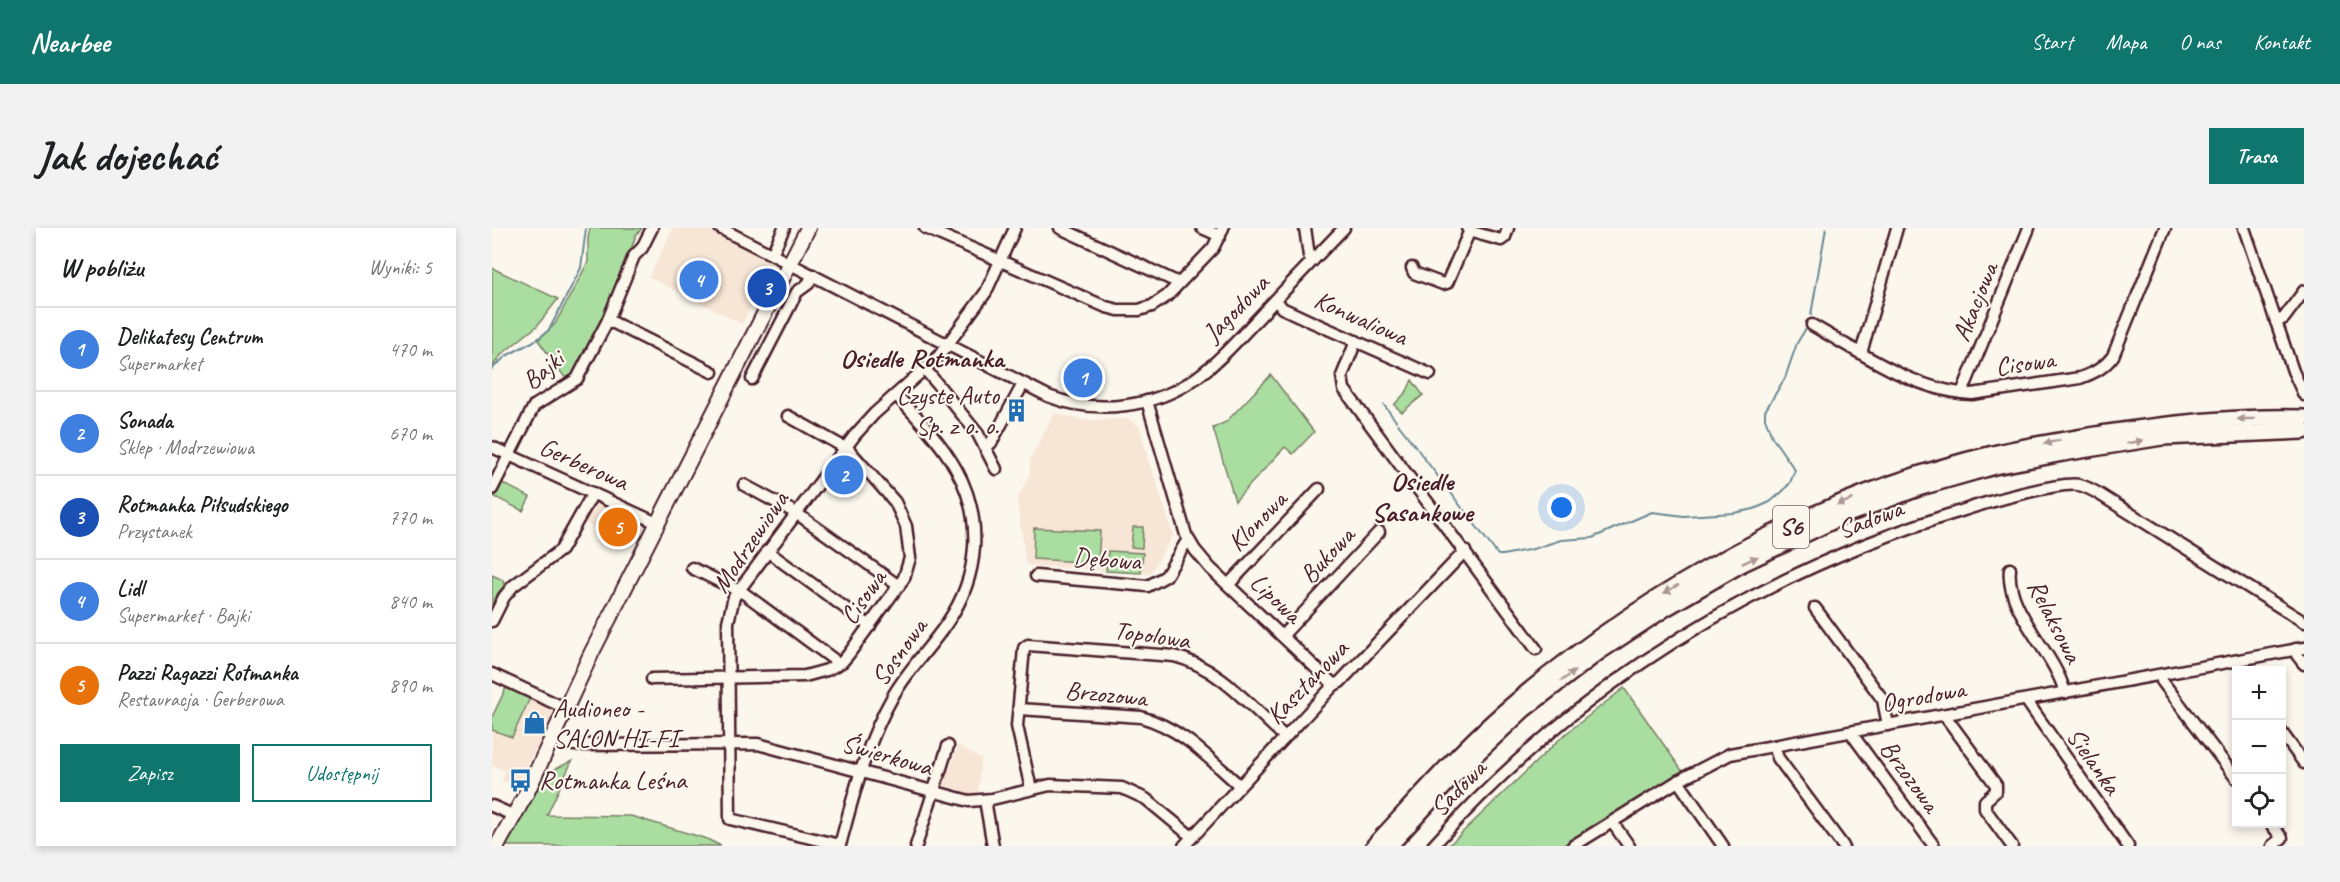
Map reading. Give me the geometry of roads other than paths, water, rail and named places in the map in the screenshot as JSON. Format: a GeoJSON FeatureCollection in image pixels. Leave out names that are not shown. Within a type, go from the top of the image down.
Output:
{"type":"FeatureCollection","features":[{"type":"Feature","properties":{"kind":"highway","name":"S6"},"geometry":{"type":"LineString","coordinates":[[1374,846],[1447,767],[1514,703],[1584,647],[1659,596],[1732,554],[1839,504],[1918,476],[1981,458],[2058,441],[2157,425],[2216,420],[2304,418]]}},
{"type":"Feature","properties":{"kind":"highway","name":"S6"},"geometry":{"type":"LineString","coordinates":[[1389,846],[1459,770],[1516,717],[1597,654],[1666,607],[1741,564],[1845,515],[1921,487],[1995,466],[2063,453],[2162,437],[2304,431]]}},
{"type":"Feature","properties":{"kind":"main road"},"geometry":{"type":"LineString","coordinates":[[497,846],[515,816],[591,654],[808,228]]}},
{"type":"Feature","properties":{"kind":"street","name":"Bajki"},"geometry":{"type":"LineString","coordinates":[[492,489],[534,406],[577,379],[608,320],[634,256],[642,248],[652,228]]}},
{"type":"Feature","properties":{"kind":"street"},"geometry":{"type":"LineString","coordinates":[[720,228],[790,263]]}},
{"type":"Feature","properties":{"kind":"street"},"geometry":{"type":"LineString","coordinates":[[772,254],[784,228]]}},
{"type":"Feature","properties":{"kind":"street"},"geometry":{"type":"LineString","coordinates":[[925,228],[1106,307],[1129,311],[1152,306],[1167,296],[1214,248],[1221,232],[1202,228]]}},
{"type":"Feature","properties":{"kind":"street","name":"Modrzewiowa"},"geometry":{"type":"LineString","coordinates":[[730,819],[728,616],[738,590],[869,420],[947,346],[986,292],[1015,228]]}},
{"type":"Feature","properties":{"kind":"street"},"geometry":{"type":"LineString","coordinates":[[1060,228],[1179,283]]}},
{"type":"Feature","properties":{"kind":"street"},"geometry":{"type":"LineString","coordinates":[[1305,228],[1309,256],[1313,260]]}},
{"type":"Feature","properties":{"kind":"street","name":"Jagodowa"},"geometry":{"type":"LineString","coordinates":[[790,263],[1051,398],[1079,405],[1109,407],[1147,401],[1173,392],[1203,373],[1344,228]]}},
{"type":"Feature","properties":{"kind":"street"},"geometry":{"type":"LineString","coordinates":[[1412,268],[1414,273],[1443,284],[1447,283],[1468,229],[1501,240],[1505,237],[1508,228]]}},
{"type":"Feature","properties":{"kind":"street"},"geometry":{"type":"LineString","coordinates":[[1861,353],[1897,228]]}},
{"type":"Feature","properties":{"kind":"street","name":"Akacjowa"},"geometry":{"type":"LineString","coordinates":[[1962,393],[2030,228]]}},
{"type":"Feature","properties":{"kind":"street","name":"Cisowa"},"geometry":{"type":"LineString","coordinates":[[1812,326],[1922,383],[1962,393],[1972,394],[2080,378],[2093,374],[2107,365],[2118,348],[2165,228]]}},
{"type":"Feature","properties":{"kind":"street"},"geometry":{"type":"LineString","coordinates":[[2244,228],[2293,371],[2304,395]]}},
{"type":"Feature","properties":{"kind":"street"},"geometry":{"type":"LineString","coordinates":[[752,379],[797,291],[808,284],[813,275]]}},
{"type":"Feature","properties":{"kind":"street"},"geometry":{"type":"LineString","coordinates":[[2276,322],[2284,318],[2304,291]]}},
{"type":"Feature","properties":{"kind":"street","name":"Konwaliowa"},"geometry":{"type":"LineString","coordinates":[[1276,300],[1282,308],[1430,374]]}},
{"type":"Feature","properties":{"kind":"street"},"geometry":{"type":"LineString","coordinates":[[608,320],[712,372]]}},
{"type":"Feature","properties":{"kind":"street"},"geometry":{"type":"LineString","coordinates":[[1356,341],[1342,376],[1344,389],[1536,649]]}},
{"type":"Feature","properties":{"kind":"street"},"geometry":{"type":"LineString","coordinates":[[925,369],[978,434],[996,469]]}},
{"type":"Feature","properties":{"kind":"street"},"geometry":{"type":"LineString","coordinates":[[984,446],[991,443],[1023,384]]}},
{"type":"Feature","properties":{"kind":"street","name":"Sosnowa"},"geometry":{"type":"LineString","coordinates":[[730,819],[840,845],[864,756],[891,699],[948,623],[970,578],[974,557],[973,516],[968,495],[957,470],[943,449],[896,394]]}},
{"type":"Feature","properties":{"kind":"street"},"geometry":{"type":"LineString","coordinates":[[1147,401],[1190,542]]}},
{"type":"Feature","properties":{"kind":"street","name":"Cisowa"},"geometry":{"type":"LineString","coordinates":[[652,679],[816,674],[837,665],[848,655],[899,586],[907,571],[910,558],[906,526],[895,502],[846,447],[788,416]]}},
{"type":"Feature","properties":{"kind":"street","name":"Gerberowa"},"geometry":{"type":"LineString","coordinates":[[492,447],[657,523]]}},
{"type":"Feature","properties":{"kind":"street"},"geometry":{"type":"LineString","coordinates":[[744,485],[796,513],[899,586]]}},
{"type":"Feature","properties":{"kind":"street","name":"Sadowa"},"geometry":{"type":"LineString","coordinates":[[1433,846],[1470,805],[1552,730],[1638,664],[1682,636],[1733,606],[1824,560],[1903,529],[1986,503],[2061,486],[2082,485],[2304,622]]}},
{"type":"Feature","properties":{"kind":"street","name":"Klonowa"},"geometry":{"type":"LineString","coordinates":[[1229,584],[1319,489]]}},
{"type":"Feature","properties":{"kind":"street"},"geometry":{"type":"LineString","coordinates":[[492,621],[504,597],[513,586],[561,550],[593,493]]}},
{"type":"Feature","properties":{"kind":"street","name":"Bukowa"},"geometry":{"type":"LineString","coordinates":[[1283,635],[1379,532]]}},
{"type":"Feature","properties":{"kind":"street","name":"Dębowa"},"geometry":{"type":"LineString","coordinates":[[1036,576],[1148,586],[1163,579],[1185,544],[1190,542]]}},
{"type":"Feature","properties":{"kind":"street","name":"Lipowa"},"geometry":{"type":"LineString","coordinates":[[1190,542],[1206,563],[1334,685]]}},
{"type":"Feature","properties":{"kind":"street"},"geometry":{"type":"LineString","coordinates":[[767,551],[870,626]]}},
{"type":"Feature","properties":{"kind":"street","name":"Kasztanowa"},"geometry":{"type":"LineString","coordinates":[[1184,846],[1334,685],[1340,682],[1465,551]]}},
{"type":"Feature","properties":{"kind":"street"},"geometry":{"type":"LineString","coordinates":[[692,568],[738,590],[833,659],[837,665]]}},
{"type":"Feature","properties":{"kind":"street","name":"Relaksowa"},"geometry":{"type":"LineString","coordinates":[[2010,569],[2009,581],[2014,598],[2065,693]]}},
{"type":"Feature","properties":{"kind":"street"},"geometry":{"type":"LineString","coordinates":[[1815,608],[1883,700],[1888,725]]}},
{"type":"Feature","properties":{"kind":"street","name":"Topolowa"},"geometry":{"type":"LineString","coordinates":[[1018,709],[1024,648],[1028,645],[1182,658],[1207,669],[1222,680],[1285,737]]}},
{"type":"Feature","properties":{"kind":"street"},"geometry":{"type":"LineString","coordinates":[[2300,648],[2297,656],[2304,664]]}},
{"type":"Feature","properties":{"kind":"street","name":"Ogrodowa"},"geometry":{"type":"LineString","coordinates":[[2237,666],[2300,648]]}},
{"type":"Feature","properties":{"kind":"street","name":"Ogrodowa"},"geometry":{"type":"LineString","coordinates":[[1573,846],[1678,781],[1721,758],[1774,746],[2161,675],[2232,667]]}},
{"type":"Feature","properties":{"kind":"street"},"geometry":{"type":"LineString","coordinates":[[492,674],[567,709]]}},
{"type":"Feature","properties":{"kind":"street"},"geometry":{"type":"LineString","coordinates":[[2161,675],[2162,681],[2233,774]]}},
{"type":"Feature","properties":{"kind":"street","name":"Sielanka"},"geometry":{"type":"LineString","coordinates":[[2026,700],[2128,846]]}},
{"type":"Feature","properties":{"kind":"street"},"geometry":{"type":"LineString","coordinates":[[1018,709],[1018,732],[1031,789]]}},
{"type":"Feature","properties":{"kind":"street","name":"Brzozowa"},"geometry":{"type":"LineString","coordinates":[[1018,709],[1141,717],[1160,723],[1176,731],[1239,785]]}},
{"type":"Feature","properties":{"kind":"street"},"geometry":{"type":"LineString","coordinates":[[1946,715],[1996,785],[1996,791],[1985,801],[1985,809],[2012,846]]}},
{"type":"Feature","properties":{"kind":"street","name":"Brzozowa"},"geometry":{"type":"LineString","coordinates":[[1852,732],[1934,846]]}},
{"type":"Feature","properties":{"kind":"street"},"geometry":{"type":"LineString","coordinates":[[2286,738],[2304,763]]}},
{"type":"Feature","properties":{"kind":"street","name":"Świerkowa"},"geometry":{"type":"LineString","coordinates":[[553,739],[574,745],[758,744],[776,747],[962,800],[985,800],[1050,785],[1072,784],[1126,789],[1146,799],[1192,837]]}},
{"type":"Feature","properties":{"kind":"street"},"geometry":{"type":"LineString","coordinates":[[916,846],[948,746]]}},
{"type":"Feature","properties":{"kind":"street"},"geometry":{"type":"LineString","coordinates":[[1774,746],[1778,758],[1843,846]]}},
{"type":"Feature","properties":{"kind":"street"},"geometry":{"type":"LineString","coordinates":[[1678,781],[1723,846]]}},
{"type":"Feature","properties":{"kind":"street"},"geometry":{"type":"LineString","coordinates":[[985,800],[993,846]]}},
{"type":"Feature","properties":{"kind":"street"},"geometry":{"type":"LineString","coordinates":[[492,806],[515,816]]}},
{"type":"Feature","properties":{"kind":"street"},"geometry":{"type":"LineString","coordinates":[[1612,822],[1629,846]]}},
{"type":"Feature","properties":{"kind":"street"},"geometry":{"type":"LineString","coordinates":[[2272,846],[2282,838],[2274,828]]}},
{"type":"Feature","properties":{"kind":"waterway"},"geometry":{"type":"LineString","coordinates":[[492,369],[506,356],[536,340],[549,330],[581,268],[586,228]]}},
{"type":"Feature","properties":{"kind":"waterway"},"geometry":{"type":"LineString","coordinates":[[1811,315],[1826,228]]}},
{"type":"Feature","properties":{"kind":"waterway"},"geometry":{"type":"LineString","coordinates":[[1464,510],[1498,555],[1503,555],[1561,540],[1592,538],[1652,512],[1684,516],[1734,513],[1754,509],[1770,502],[1790,483],[1795,470],[1772,437],[1765,418],[1765,411],[1785,378],[1797,343],[1805,330]]}},
{"type":"Feature","properties":{"kind":"waterway"},"geometry":{"type":"LineString","coordinates":[[1384,405],[1396,421]]}},
{"type":"Feature","properties":{"kind":"waterway"},"geometry":{"type":"LineString","coordinates":[[1398,424],[1416,447]]}},
{"type":"Feature","properties":{"kind":"waterway"},"geometry":{"type":"LineString","coordinates":[[1418,450],[1440,479]]}},
{"type":"Feature","properties":{"kind":"waterway"},"geometry":{"type":"LineString","coordinates":[[1443,482],[1462,508]]}},
{"type":"Feature","properties":{"kind":"place","name":"Lidl"},"geometry":{"type":"Point","coordinates":[699,280]}},
{"type":"Feature","properties":{"kind":"place","name":"Rotmanka Piłsudskiego"},"geometry":{"type":"Point","coordinates":[767,288]}},
{"type":"Feature","properties":{"kind":"place","name":"Delikatesy Centrum"},"geometry":{"type":"Point","coordinates":[1083,378]}},
{"type":"Feature","properties":{"kind":"place","name":"Czyste Auto Sp. z o. o."},"geometry":{"type":"Point","coordinates":[1017,410]}},
{"type":"Feature","properties":{"kind":"place","name":"Sonada"},"geometry":{"type":"Point","coordinates":[844,475]}},
{"type":"Feature","properties":{"kind":"place","name":"Pazzi Ragazzi Rotmanka"},"geometry":{"type":"Point","coordinates":[618,527]}},
{"type":"Feature","properties":{"kind":"place","name":"Audioneo - SALON HI-FI"},"geometry":{"type":"Point","coordinates":[535,723]}},
{"type":"Feature","properties":{"kind":"place","name":"Rotmanka Leśna"},"geometry":{"type":"Point","coordinates":[521,780]}},
{"type":"Feature","properties":{"kind":"district","name":"Osiedle Rotmanka"},"geometry":{"type":"Point","coordinates":[922,358]}},
{"type":"Feature","properties":{"kind":"district","name":"Osiedle Sasankowe"},"geometry":{"type":"Point","coordinates":[1422,496]}}]}
